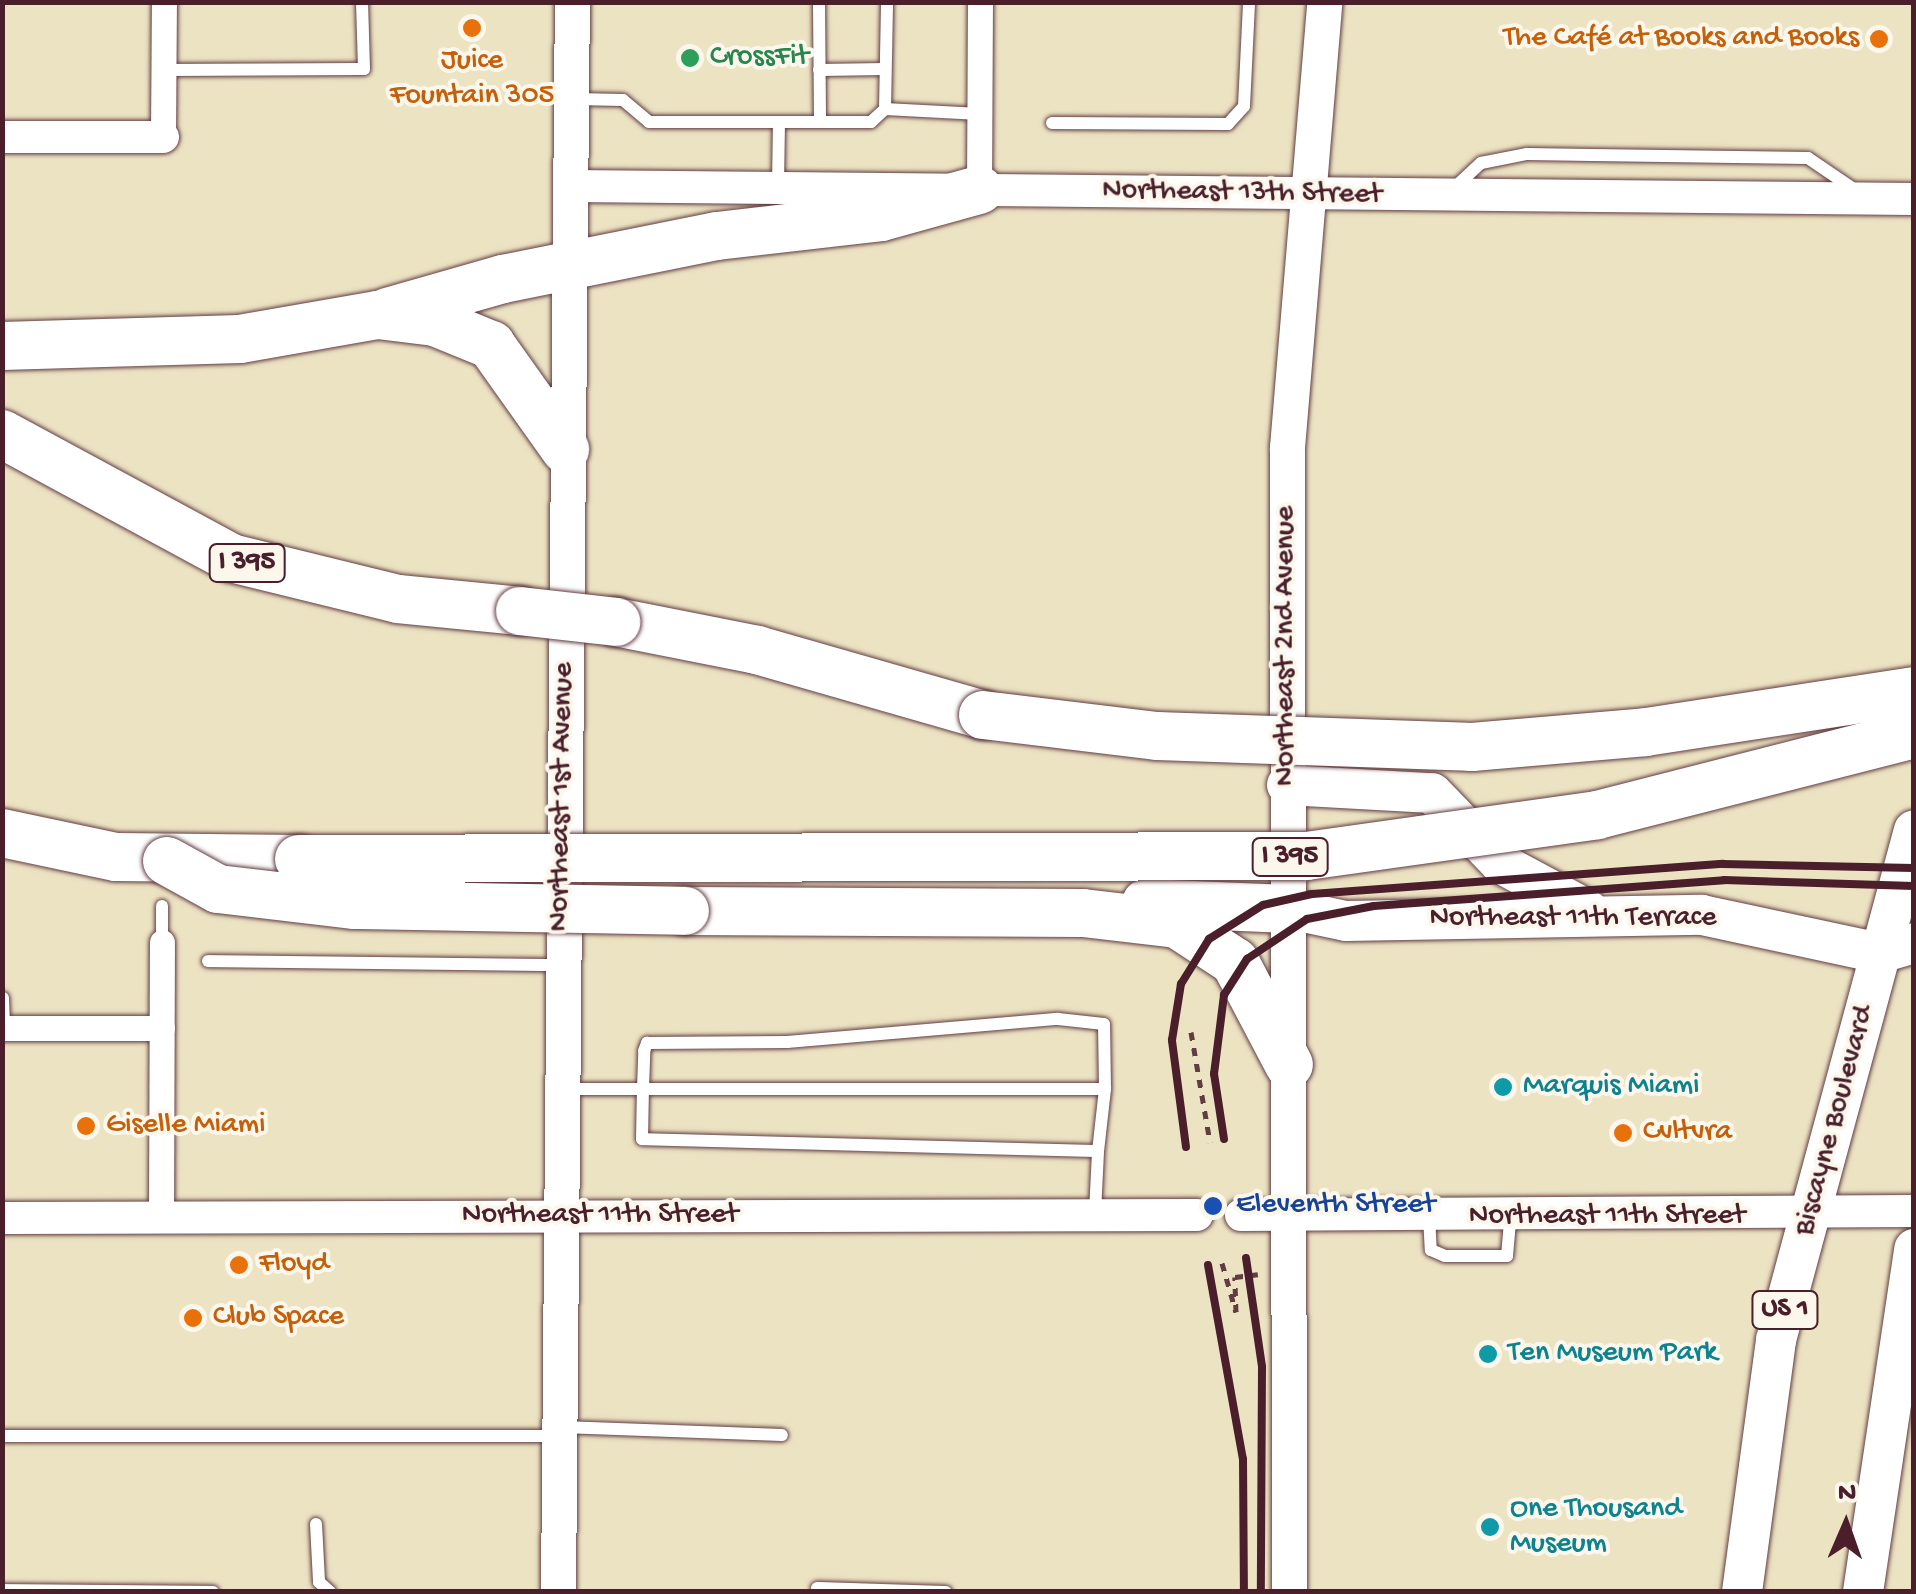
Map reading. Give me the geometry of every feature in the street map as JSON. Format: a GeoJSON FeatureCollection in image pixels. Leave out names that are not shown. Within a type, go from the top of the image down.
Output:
{"type":"FeatureCollection","features":[{"type":"Feature","properties":{"kind":"highway"},"geometry":{"type":"LineString","coordinates":[[2,346],[240,339],[378,316],[567,266],[881,216],[979,190]]}},
{"type":"Feature","properties":{"kind":"highway"},"geometry":{"type":"LineString","coordinates":[[378,316],[436,322],[490,345],[565,449]]}},
{"type":"Feature","properties":{"kind":"highway","name":"I 395"},"geometry":{"type":"LineString","coordinates":[[2,434],[231,558],[383,596],[616,622],[1049,724],[1404,748],[1592,739],[1914,690]]}},
{"type":"Feature","properties":{"kind":"highway","name":"I 395"},"geometry":{"type":"LineString","coordinates":[[2,833],[165,883],[450,852],[1307,856],[1597,815],[1914,734]]}},
{"type":"Feature","properties":{"kind":"highway"},"geometry":{"type":"LineString","coordinates":[[165,883],[336,904],[685,911],[1083,912],[1177,924],[1216,945],[1252,986],[1289,1066]]}},
{"type":"Feature","properties":{"kind":"highway"},"geometry":{"type":"LineString","coordinates":[[1083,912],[1132,903],[1289,909]]}},
{"type":"Feature","properties":{"kind":"main road","name":"Northeast 1st Avenue"},"geometry":{"type":"LineString","coordinates":[[558,1592],[565,449],[572,2]]}},
{"type":"Feature","properties":{"kind":"main road","name":"Northeast 2nd Avenue"},"geometry":{"type":"LineString","coordinates":[[1288,1592],[1287,447],[1324,2]]}},
{"type":"Feature","properties":{"kind":"main road"},"geometry":{"type":"LineString","coordinates":[[1287,785],[1432,792],[1500,863],[1592,912]]}},
{"type":"Feature","properties":{"kind":"main road","name":"Biscayne Boulevard"},"geometry":{"type":"LineString","coordinates":[[1742,1592],[1764,1404],[1811,1217],[1897,948],[1914,830]]}},
{"type":"Feature","properties":{"kind":"main road","name":"Northeast 11th Terrace"},"geometry":{"type":"LineString","coordinates":[[1289,909],[1346,921],[1592,912],[1736,919],[1897,948]]}},
{"type":"Feature","properties":{"kind":"main road"},"geometry":{"type":"LineString","coordinates":[[1863,1592],[1914,1249]]}},
{"type":"Feature","properties":{"kind":"street"},"geometry":{"type":"LineString","coordinates":[[2,137],[163,137],[164,2]]}},
{"type":"Feature","properties":{"kind":"street"},"geometry":{"type":"LineString","coordinates":[[979,190],[980,2]]}},
{"type":"Feature","properties":{"kind":"street","name":"Northeast 13th Street"},"geometry":{"type":"LineString","coordinates":[[571,186],[778,185],[1445,197],[1914,199]]}},
{"type":"Feature","properties":{"kind":"street"},"geometry":{"type":"LineString","coordinates":[[161,1218],[162,942]]}},
{"type":"Feature","properties":{"kind":"street"},"geometry":{"type":"LineString","coordinates":[[3,1028],[162,1028]]}},
{"type":"Feature","properties":{"kind":"street","name":"Northeast 11th Street"},"geometry":{"type":"LineString","coordinates":[[1241,1215],[1811,1217],[1914,1212]]}},
{"type":"Feature","properties":{"kind":"street","name":"Northeast 11th Street"},"geometry":{"type":"LineString","coordinates":[[2,1218],[1197,1215]]}},
{"type":"Feature","properties":{"kind":"lane"},"geometry":{"type":"LineString","coordinates":[[164,70],[364,69],[362,2]]}},
{"type":"Feature","properties":{"kind":"lane"},"geometry":{"type":"LineString","coordinates":[[819,2],[820,122]]}},
{"type":"Feature","properties":{"kind":"lane"},"geometry":{"type":"LineString","coordinates":[[572,98],[623,100],[649,122],[871,122],[885,109],[887,2]]}},
{"type":"Feature","properties":{"kind":"lane"},"geometry":{"type":"LineString","coordinates":[[1052,123],[1228,124],[1244,106],[1248,2]]}},
{"type":"Feature","properties":{"kind":"lane"},"geometry":{"type":"LineString","coordinates":[[820,70],[886,69]]}},
{"type":"Feature","properties":{"kind":"lane"},"geometry":{"type":"LineString","coordinates":[[885,109],[980,114]]}},
{"type":"Feature","properties":{"kind":"lane"},"geometry":{"type":"LineString","coordinates":[[778,185],[780,122]]}},
{"type":"Feature","properties":{"kind":"lane"},"geometry":{"type":"LineString","coordinates":[[162,942],[165,883]]}},
{"type":"Feature","properties":{"kind":"lane"},"geometry":{"type":"LineString","coordinates":[[208,960],[561,965]]}},
{"type":"Feature","properties":{"kind":"lane"},"geometry":{"type":"LineString","coordinates":[[3,998],[3,1028]]}},
{"type":"Feature","properties":{"kind":"lane"},"geometry":{"type":"LineString","coordinates":[[1095,1215],[1105,1089],[1104,1024],[1058,1019],[787,1042],[647,1043],[643,1089],[649,1144],[1098,1151]]}},
{"type":"Feature","properties":{"kind":"lane"},"geometry":{"type":"LineString","coordinates":[[561,1089],[1105,1089]]}},
{"type":"Feature","properties":{"kind":"lane"},"geometry":{"type":"LineString","coordinates":[[2,1436],[559,1431],[782,1435]]}},
{"type":"Feature","properties":{"kind":"lane"},"geometry":{"type":"LineString","coordinates":[[316,1524],[320,1582],[330,1592]]}},
{"type":"Feature","properties":{"kind":"lane"},"geometry":{"type":"LineString","coordinates":[[817,1588],[946,1592]]}},
{"type":"Feature","properties":{"kind":"lane"},"geometry":{"type":"LineString","coordinates":[[2,1590],[213,1592]]}},
{"type":"Feature","properties":{"kind":"path"},"geometry":{"type":"LineString","coordinates":[[1191,1032],[1210,1142]]}},
{"type":"Feature","properties":{"kind":"path"},"geometry":{"type":"LineString","coordinates":[[1222,1263],[1236,1312],[1235,1277],[1258,1274]]}},
{"type":"Feature","properties":{"kind":"railway"},"geometry":{"type":"LineString","coordinates":[[1186,1147],[1172,1040],[1181,984],[1209,939],[1263,905],[1312,894],[1723,864],[1914,868]]}},
{"type":"Feature","properties":{"kind":"railway"},"geometry":{"type":"LineString","coordinates":[[1224,1139],[1214,1074],[1224,995],[1247,959],[1307,919],[1374,906],[1724,880],[1914,886]]}},
{"type":"Feature","properties":{"kind":"railway"},"geometry":{"type":"LineString","coordinates":[[1246,1258],[1262,1367],[1261,1592]]}},
{"type":"Feature","properties":{"kind":"railway"},"geometry":{"type":"LineString","coordinates":[[1208,1265],[1243,1459],[1244,1592]]}},
{"type":"Feature","properties":{"kind":"place","name":"Juice Fountain 305"},"geometry":{"type":"Point","coordinates":[472,28]}},
{"type":"Feature","properties":{"kind":"place","name":"The Café at Books and Books"},"geometry":{"type":"Point","coordinates":[1879,39]}},
{"type":"Feature","properties":{"kind":"place","name":"CrossFit"},"geometry":{"type":"Point","coordinates":[690,58]}},
{"type":"Feature","properties":{"kind":"place","name":"Marquis Miami"},"geometry":{"type":"Point","coordinates":[1503,1087]}},
{"type":"Feature","properties":{"kind":"place","name":"Giselle Miami"},"geometry":{"type":"Point","coordinates":[86,1126]}},
{"type":"Feature","properties":{"kind":"place","name":"Cvltvra"},"geometry":{"type":"Point","coordinates":[1623,1133]}},
{"type":"Feature","properties":{"kind":"place","name":"Eleventh Street"},"geometry":{"type":"Point","coordinates":[1213,1206]}},
{"type":"Feature","properties":{"kind":"place","name":"Floyd"},"geometry":{"type":"Point","coordinates":[239,1265]}},
{"type":"Feature","properties":{"kind":"place","name":"Club Space"},"geometry":{"type":"Point","coordinates":[193,1318]}},
{"type":"Feature","properties":{"kind":"place","name":"Ten Museum Park"},"geometry":{"type":"Point","coordinates":[1488,1354]}},
{"type":"Feature","properties":{"kind":"place","name":"One Thousand Museum"},"geometry":{"type":"Point","coordinates":[1490,1527]}}]}
